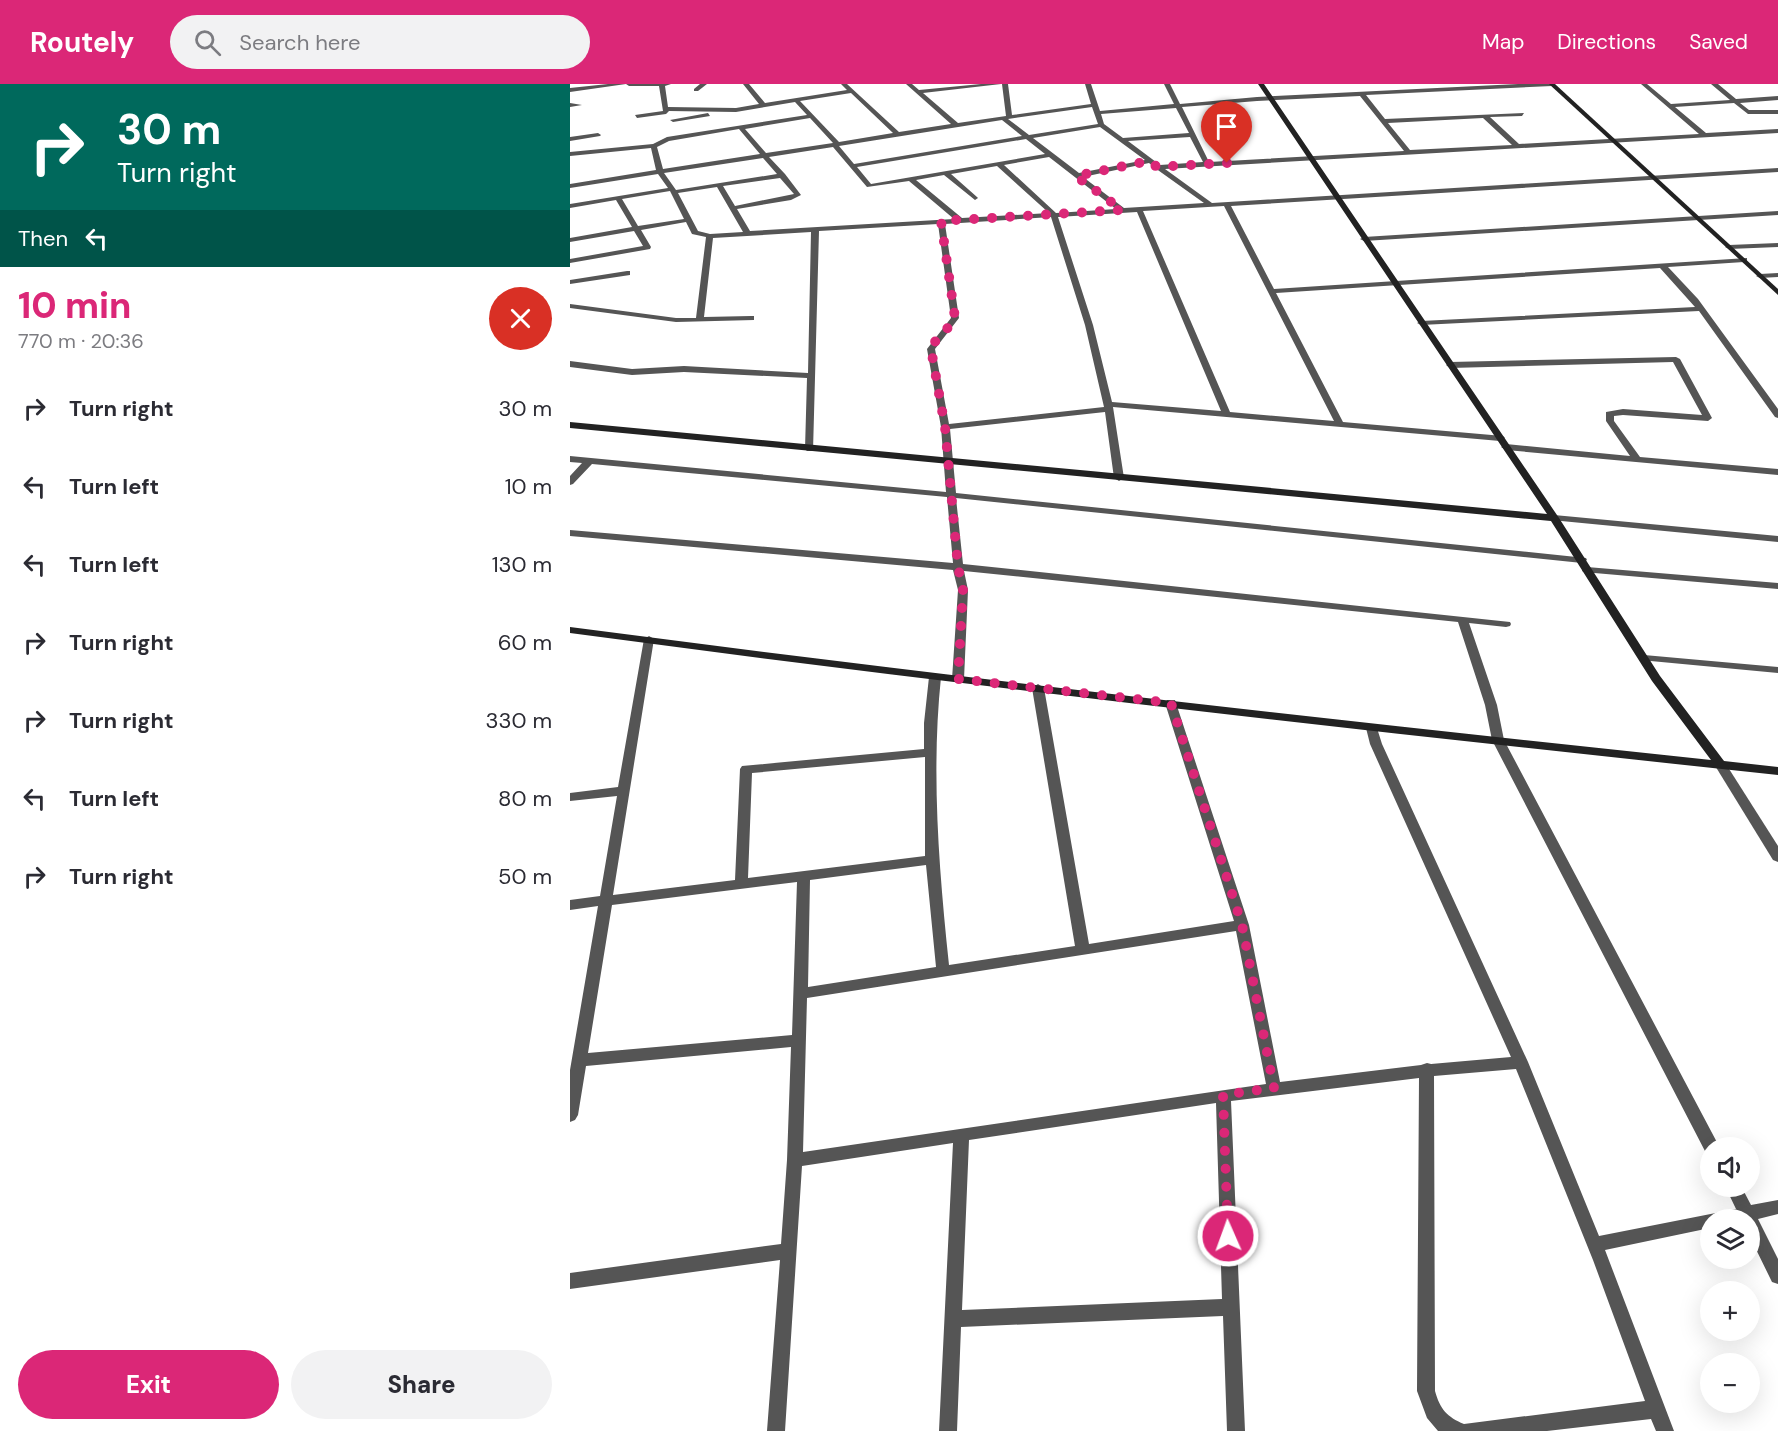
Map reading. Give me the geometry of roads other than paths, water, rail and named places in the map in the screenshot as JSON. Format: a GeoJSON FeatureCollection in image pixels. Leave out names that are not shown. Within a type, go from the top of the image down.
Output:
{"type":"FeatureCollection","features":[{"type":"Feature","properties":{"kind":"street"},"geometry":{"type":"LineString","coordinates":[[570,90],[595,85],[623,84]]}},
{"type":"Feature","properties":{"kind":"street"},"geometry":{"type":"LineString","coordinates":[[630,84],[669,84]]}},
{"type":"Feature","properties":{"kind":"street"},"geometry":{"type":"LineString","coordinates":[[696,90],[704,84]]}},
{"type":"Feature","properties":{"kind":"street"},"geometry":{"type":"LineString","coordinates":[[746,84],[764,105]]}},
{"type":"Feature","properties":{"kind":"street"},"geometry":{"type":"LineString","coordinates":[[844,84],[898,135]]}},
{"type":"Feature","properties":{"kind":"street"},"geometry":{"type":"LineString","coordinates":[[909,84],[956,126]]}},
{"type":"Feature","properties":{"kind":"street"},"geometry":{"type":"LineString","coordinates":[[918,92],[998,84]]}},
{"type":"Feature","properties":{"kind":"street"},"geometry":{"type":"LineString","coordinates":[[1005,84],[1006,118],[1049,155],[1122,210]]}},
{"type":"Feature","properties":{"kind":"street"},"geometry":{"type":"LineString","coordinates":[[1088,84],[1101,125],[1209,204]]}},
{"type":"Feature","properties":{"kind":"street"},"geometry":{"type":"LineString","coordinates":[[1167,84],[1207,164]]}},
{"type":"Feature","properties":{"kind":"street"},"geometry":{"type":"LineString","coordinates":[[1261,84],[1554,518],[1644,658],[1720,764],[1778,857]]}},
{"type":"Feature","properties":{"kind":"street"},"geometry":{"type":"LineString","coordinates":[[1097,113],[1270,98],[1552,84],[1778,293]]}},
{"type":"Feature","properties":{"kind":"street"},"geometry":{"type":"LineString","coordinates":[[1644,84],[1706,136]]}},
{"type":"Feature","properties":{"kind":"street"},"geometry":{"type":"LineString","coordinates":[[1714,84],[1748,112],[1778,112]]}},
{"type":"Feature","properties":{"kind":"street"},"geometry":{"type":"LineString","coordinates":[[662,85],[667,109]]}},
{"type":"Feature","properties":{"kind":"street"},"geometry":{"type":"LineString","coordinates":[[673,120],[852,92]]}},
{"type":"Feature","properties":{"kind":"street"},"geometry":{"type":"LineString","coordinates":[[1362,94],[1409,153]]}},
{"type":"Feature","properties":{"kind":"street"},"geometry":{"type":"LineString","coordinates":[[1670,106],[1778,98]]}},
{"type":"Feature","properties":{"kind":"street"},"geometry":{"type":"LineString","coordinates":[[796,100],[837,145],[869,186],[1049,155]]}},
{"type":"Feature","properties":{"kind":"street"},"geometry":{"type":"LineString","coordinates":[[570,105],[579,105]]}},
{"type":"Feature","properties":{"kind":"street"},"geometry":{"type":"LineString","coordinates":[[570,186],[1094,105]]}},
{"type":"Feature","properties":{"kind":"street"},"geometry":{"type":"LineString","coordinates":[[667,109],[736,110]]}},
{"type":"Feature","properties":{"kind":"street"},"geometry":{"type":"LineString","coordinates":[[637,116],[663,114],[667,109]]}},
{"type":"Feature","properties":{"kind":"street"},"geometry":{"type":"LineString","coordinates":[[1384,121],[1522,114]]}},
{"type":"Feature","properties":{"kind":"street"},"geometry":{"type":"LineString","coordinates":[[570,154],[654,146],[655,143],[667,139],[812,116]]}},
{"type":"Feature","properties":{"kind":"street"},"geometry":{"type":"LineString","coordinates":[[1485,116],[1517,146]]}},
{"type":"Feature","properties":{"kind":"street"},"geometry":{"type":"LineString","coordinates":[[852,166],[1101,125]]}},
{"type":"Feature","properties":{"kind":"street"},"geometry":{"type":"LineString","coordinates":[[733,208],[796,196],[798,192],[740,127]]}},
{"type":"Feature","properties":{"kind":"street"},"geometry":{"type":"LineString","coordinates":[[1157,167],[1778,131]]}},
{"type":"Feature","properties":{"kind":"street"},"geometry":{"type":"LineString","coordinates":[[570,139],[598,135]]}},
{"type":"Feature","properties":{"kind":"street"},"geometry":{"type":"LineString","coordinates":[[1121,140],[1192,135]]}},
{"type":"Feature","properties":{"kind":"street"},"geometry":{"type":"LineString","coordinates":[[654,146],[660,172],[688,220],[695,231],[710,236],[1778,170]]}},
{"type":"Feature","properties":{"kind":"street"},"geometry":{"type":"LineString","coordinates":[[1076,176],[1149,161]]}},
{"type":"Feature","properties":{"kind":"street"},"geometry":{"type":"LineString","coordinates":[[999,164],[1054,214],[1089,325],[1108,407],[1119,478]]}},
{"type":"Feature","properties":{"kind":"street"},"geometry":{"type":"LineString","coordinates":[[946,173],[975,198]]}},
{"type":"Feature","properties":{"kind":"street"},"geometry":{"type":"LineString","coordinates":[[570,206],[783,175]]}},
{"type":"Feature","properties":{"kind":"street"},"geometry":{"type":"LineString","coordinates":[[911,179],[960,220]]}},
{"type":"Feature","properties":{"kind":"street"},"geometry":{"type":"LineString","coordinates":[[595,182],[604,200]]}},
{"type":"Feature","properties":{"kind":"street"},"geometry":{"type":"LineString","coordinates":[[719,185],[748,234]]}},
{"type":"Feature","properties":{"kind":"street"},"geometry":{"type":"LineString","coordinates":[[570,261],[647,247],[618,198]]}},
{"type":"Feature","properties":{"kind":"street"},"geometry":{"type":"LineString","coordinates":[[1226,203],[1340,424]]}},
{"type":"Feature","properties":{"kind":"street"},"geometry":{"type":"LineString","coordinates":[[1139,209],[1227,415]]}},
{"type":"Feature","properties":{"kind":"street"},"geometry":{"type":"LineString","coordinates":[[1364,239],[1778,213]]}},
{"type":"Feature","properties":{"kind":"street"},"geometry":{"type":"LineString","coordinates":[[571,238],[688,220]]}},
{"type":"Feature","properties":{"kind":"street"},"geometry":{"type":"LineString","coordinates":[[941,221],[955,318],[950,327],[934,342],[931,349],[945,427],[958,567],[963,590],[958,679]]}},
{"type":"Feature","properties":{"kind":"street"},"geometry":{"type":"LineString","coordinates":[[810,449],[815,229]]}},
{"type":"Feature","properties":{"kind":"street"},"geometry":{"type":"LineString","coordinates":[[700,320],[710,236]]}},
{"type":"Feature","properties":{"kind":"street"},"geometry":{"type":"LineString","coordinates":[[1729,247],[1778,245]]}},
{"type":"Feature","properties":{"kind":"street"},"geometry":{"type":"LineString","coordinates":[[1273,291],[1744,260]]}},
{"type":"Feature","properties":{"kind":"street"},"geometry":{"type":"LineString","coordinates":[[1662,265],[1701,309],[1778,414]]}},
{"type":"Feature","properties":{"kind":"street"},"geometry":{"type":"LineString","coordinates":[[570,282],[627,273]]}},
{"type":"Feature","properties":{"kind":"street"},"geometry":{"type":"LineString","coordinates":[[1760,276],[1778,275]]}},
{"type":"Feature","properties":{"kind":"street"},"geometry":{"type":"LineString","coordinates":[[570,306],[676,320],[751,318]]}},
{"type":"Feature","properties":{"kind":"street"},"geometry":{"type":"LineString","coordinates":[[1421,323],[1701,309]]}},
{"type":"Feature","properties":{"kind":"street"},"geometry":{"type":"LineString","coordinates":[[1450,365],[1676,359],[1708,418],[1623,412],[1609,414],[1610,421],[1636,458]]}},
{"type":"Feature","properties":{"kind":"street"},"geometry":{"type":"LineString","coordinates":[[570,364],[632,372],[684,369],[811,376]]}},
{"type":"Feature","properties":{"kind":"street"},"geometry":{"type":"LineString","coordinates":[[945,427],[1108,407],[1500,438]]}},
{"type":"Feature","properties":{"kind":"street"},"geometry":{"type":"LineString","coordinates":[[570,426],[1778,539]]}},
{"type":"Feature","properties":{"kind":"street"},"geometry":{"type":"LineString","coordinates":[[1506,447],[1778,472]]}},
{"type":"Feature","properties":{"kind":"street"},"geometry":{"type":"LineString","coordinates":[[570,459],[952,495],[1778,586]]}},
{"type":"Feature","properties":{"kind":"street"},"geometry":{"type":"LineString","coordinates":[[570,482],[589,461]]}},
{"type":"Feature","properties":{"kind":"street"},"geometry":{"type":"LineString","coordinates":[[570,533],[958,567],[1506,624]]}},
{"type":"Feature","properties":{"kind":"street"},"geometry":{"type":"LineString","coordinates":[[1462,619],[1491,705],[1498,740],[1706,1137]]}},
{"type":"Feature","properties":{"kind":"street"},"geometry":{"type":"LineString","coordinates":[[570,630],[935,677],[1372,728],[1778,771]]}},
{"type":"Feature","properties":{"kind":"street"},"geometry":{"type":"LineString","coordinates":[[570,1115],[649,639]]}},
{"type":"Feature","properties":{"kind":"street"},"geometry":{"type":"LineString","coordinates":[[1644,658],[1778,670]]}},
{"type":"Feature","properties":{"kind":"street"},"geometry":{"type":"LineString","coordinates":[[935,677],[930,723],[932,860],[943,971]]}},
{"type":"Feature","properties":{"kind":"street"},"geometry":{"type":"LineString","coordinates":[[1038,688],[1083,950]]}},
{"type":"Feature","properties":{"kind":"street"},"geometry":{"type":"LineString","coordinates":[[1171,703],[1242,925],[1274,1088]]}},
{"type":"Feature","properties":{"kind":"street"},"geometry":{"type":"LineString","coordinates":[[1372,728],[1376,744],[1443,896],[1521,1062],[1595,1244],[1665,1431]]}},
{"type":"Feature","properties":{"kind":"street"},"geometry":{"type":"LineString","coordinates":[[741,884],[746,770],[930,753]]}},
{"type":"Feature","properties":{"kind":"street"},"geometry":{"type":"LineString","coordinates":[[570,797],[624,792]]}},
{"type":"Feature","properties":{"kind":"street"},"geometry":{"type":"LineString","coordinates":[[570,904],[932,860]]}},
{"type":"Feature","properties":{"kind":"street"},"geometry":{"type":"LineString","coordinates":[[776,1431],[795,1160],[804,876]]}},
{"type":"Feature","properties":{"kind":"street"},"geometry":{"type":"LineString","coordinates":[[800,994],[1242,925]]}},
{"type":"Feature","properties":{"kind":"street"},"geometry":{"type":"LineString","coordinates":[[580,1060],[799,1040]]}},
{"type":"Feature","properties":{"kind":"street"},"geometry":{"type":"LineString","coordinates":[[795,1160],[1274,1088],[1427,1070],[1521,1062]]}},
{"type":"Feature","properties":{"kind":"street"},"geometry":{"type":"LineString","coordinates":[[1427,1070],[1426,1391],[1431,1412],[1446,1427],[1460,1431]]}},
{"type":"Feature","properties":{"kind":"street"},"geometry":{"type":"LineString","coordinates":[[1223,1095],[1236,1431]]}},
{"type":"Feature","properties":{"kind":"street"},"geometry":{"type":"LineString","coordinates":[[948,1431],[961,1136]]}},
{"type":"Feature","properties":{"kind":"street"},"geometry":{"type":"LineString","coordinates":[[1760,1211],[1778,1207]]}},
{"type":"Feature","properties":{"kind":"street"},"geometry":{"type":"LineString","coordinates":[[1595,1244],[1700,1223]]}},
{"type":"Feature","properties":{"kind":"street"},"geometry":{"type":"LineString","coordinates":[[1760,1240],[1778,1276]]}},
{"type":"Feature","properties":{"kind":"street"},"geometry":{"type":"LineString","coordinates":[[570,1281],[787,1251]]}},
{"type":"Feature","properties":{"kind":"street"},"geometry":{"type":"LineString","coordinates":[[952,1319],[1231,1307]]}},
{"type":"Feature","properties":{"kind":"street"},"geometry":{"type":"LineString","coordinates":[[1468,1431],[1657,1409]]}}]}
